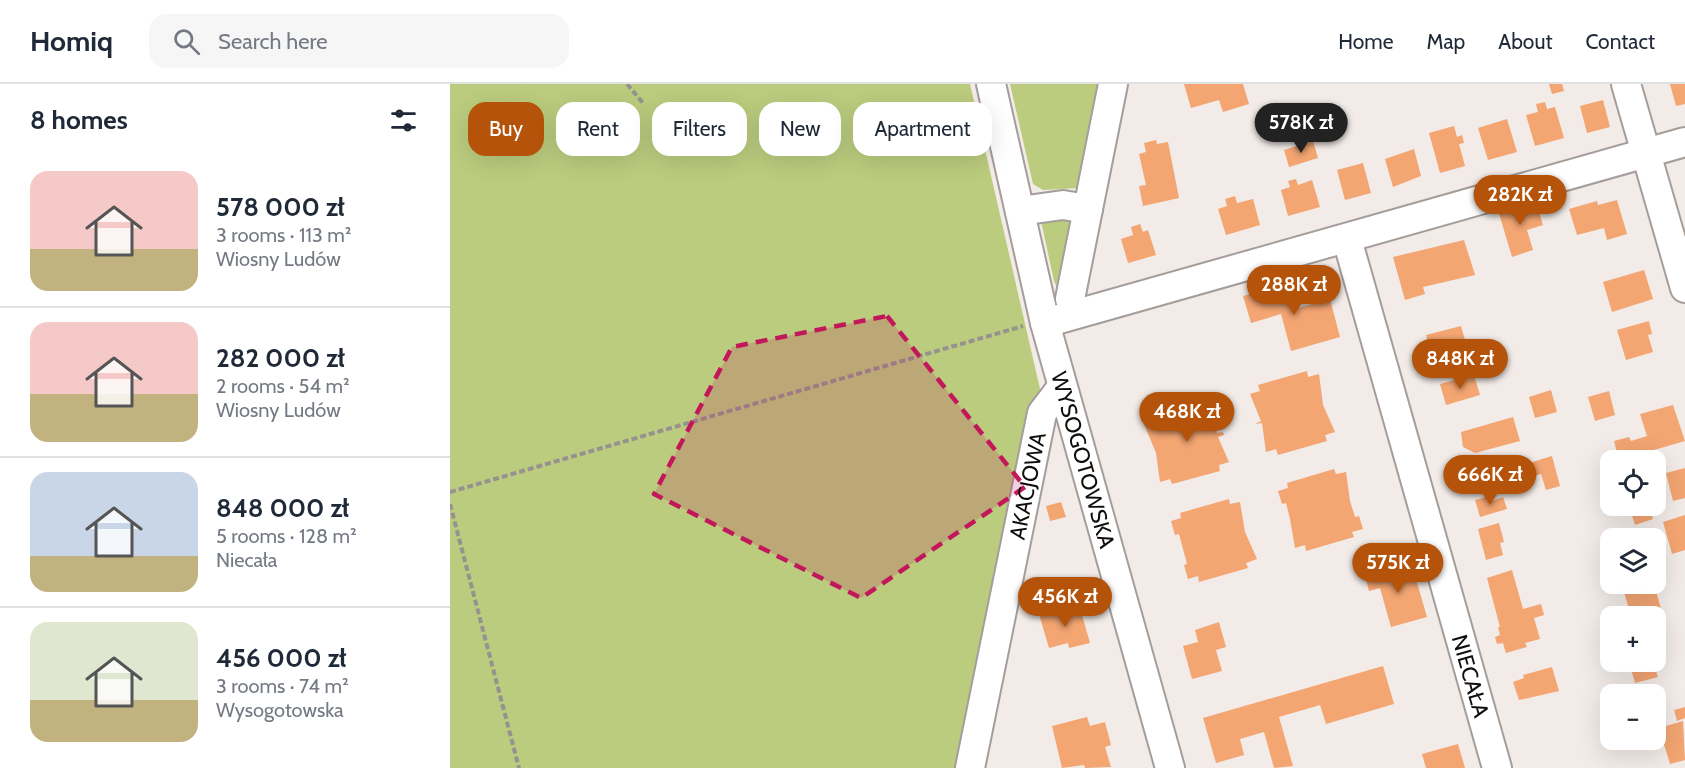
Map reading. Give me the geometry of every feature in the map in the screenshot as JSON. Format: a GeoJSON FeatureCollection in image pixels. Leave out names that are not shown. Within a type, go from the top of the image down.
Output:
{"type":"FeatureCollection","features":[{"type":"Feature","properties":{"kind":"street","name":"WYSOGOTOWSKA"},"geometry":{"type":"LineString","coordinates":[[991,84],[1020,211],[1035,324],[1062,387],[1170,768]]}},
{"type":"Feature","properties":{"kind":"street"},"geometry":{"type":"LineString","coordinates":[[1070,299],[1113,84]]}},
{"type":"Feature","properties":{"kind":"street"},"geometry":{"type":"LineString","coordinates":[[1626,84],[1685,288]]}},
{"type":"Feature","properties":{"kind":"street"},"geometry":{"type":"LineString","coordinates":[[1035,324],[1347,239],[1685,142]]}},
{"type":"Feature","properties":{"kind":"street"},"geometry":{"type":"LineString","coordinates":[[1020,211],[1063,205],[1088,208]]}},
{"type":"Feature","properties":{"kind":"street","name":"NIECAŁA"},"geometry":{"type":"LineString","coordinates":[[1347,239],[1497,768]]}},
{"type":"Feature","properties":{"kind":"street","name":"AKACJOWA"},"geometry":{"type":"LineString","coordinates":[[970,768],[1042,413],[1062,387]]}},
{"type":"Feature","properties":{"kind":"path"},"geometry":{"type":"LineString","coordinates":[[627,84],[643,103]]}},
{"type":"Feature","properties":{"kind":"path"},"geometry":{"type":"LineString","coordinates":[[450,492],[1035,324]]}},
{"type":"Feature","properties":{"kind":"path"},"geometry":{"type":"LineString","coordinates":[[450,504],[519,768]]}},
{"type":"Feature","properties":{"kind":"highlighted area"},"geometry":{"type":"Polygon","coordinates":[[[887,316],[1025,487],[861,598],[654,494],[732,347],[887,316]]]}},
{"type":"Feature","properties":{"kind":"green space"},"geometry":{"type":"Polygon","coordinates":[[[450,84],[970,84],[974,102],[853,102],[853,156],[987,156],[1040,389],[956,768],[450,768],[450,84]]]}},
{"type":"Feature","properties":{"kind":"green space"},"geometry":{"type":"Polygon","coordinates":[[[1010,84],[1101,84],[1079,188],[1043,190],[1033,184],[1010,84]]]}},
{"type":"Feature","properties":{"kind":"green space"},"geometry":{"type":"Polygon","coordinates":[[[1044,217],[1072,220],[1059,291],[1054,281],[1041,221],[1044,217]]]}},
{"type":"Feature","properties":{"kind":"building"},"geometry":{"type":"Polygon","coordinates":[[[1184,84],[1243,84],[1249,104],[1223,112],[1219,100],[1191,108],[1184,84]]]}},
{"type":"Feature","properties":{"kind":"building"},"geometry":{"type":"Polygon","coordinates":[[[1549,84],[1562,84],[1564,91],[1552,94],[1549,84]]]}},
{"type":"Feature","properties":{"kind":"building"},"geometry":{"type":"Polygon","coordinates":[[[1670,84],[1685,84],[1685,104],[1676,106],[1670,84]]]}},
{"type":"Feature","properties":{"kind":"building"},"geometry":{"type":"Polygon","coordinates":[[[1603,100],[1610,127],[1587,133],[1580,106],[1603,100]]]}},
{"type":"Feature","properties":{"kind":"building"},"geometry":{"type":"Polygon","coordinates":[[[1545,102],[1547,109],[1555,107],[1564,138],[1535,146],[1526,115],[1538,112],[1536,104],[1545,102]]]}},
{"type":"Feature","properties":{"kind":"building"},"geometry":{"type":"Polygon","coordinates":[[[1507,119],[1517,152],[1488,160],[1478,128],[1507,119]]]}},
{"type":"Feature","properties":{"kind":"building"},"geometry":{"type":"Polygon","coordinates":[[[1454,126],[1457,137],[1462,135],[1464,143],[1459,144],[1465,166],[1440,173],[1429,133],[1454,126]]]}},
{"type":"Feature","properties":{"kind":"building"},"geometry":{"type":"Polygon","coordinates":[[[1156,140],[1157,144],[1168,142],[1179,198],[1143,206],[1139,186],[1146,185],[1139,154],[1146,152],[1144,143],[1156,140]]]}},
{"type":"Feature","properties":{"kind":"building"},"geometry":{"type":"Polygon","coordinates":[[[1313,141],[1318,158],[1289,167],[1284,150],[1313,141]]]}},
{"type":"Feature","properties":{"kind":"building"},"geometry":{"type":"Polygon","coordinates":[[[1414,149],[1421,176],[1393,187],[1385,159],[1414,149]]]}},
{"type":"Feature","properties":{"kind":"building"},"geometry":{"type":"Polygon","coordinates":[[[1363,163],[1371,193],[1345,200],[1337,170],[1363,163]]]}},
{"type":"Feature","properties":{"kind":"building"},"geometry":{"type":"Polygon","coordinates":[[[1296,179],[1298,185],[1312,180],[1320,207],[1288,216],[1281,190],[1290,187],[1288,181],[1296,179]]]}},
{"type":"Feature","properties":{"kind":"building"},"geometry":{"type":"Polygon","coordinates":[[[1235,196],[1237,203],[1253,199],[1260,225],[1226,235],[1218,209],[1227,206],[1225,199],[1235,196]]]}},
{"type":"Feature","properties":{"kind":"building"},"geometry":{"type":"Polygon","coordinates":[[[1535,199],[1543,225],[1527,230],[1533,250],[1512,257],[1498,210],[1535,199]]]}},
{"type":"Feature","properties":{"kind":"building"},"geometry":{"type":"Polygon","coordinates":[[[1617,200],[1627,234],[1607,240],[1604,228],[1577,235],[1569,209],[1597,201],[1598,205],[1617,200]]]}},
{"type":"Feature","properties":{"kind":"building"},"geometry":{"type":"Polygon","coordinates":[[[1140,224],[1143,232],[1148,230],[1156,255],[1128,263],[1121,239],[1133,235],[1131,227],[1140,224]]]}},
{"type":"Feature","properties":{"kind":"building"},"geometry":{"type":"Polygon","coordinates":[[[1464,240],[1475,275],[1423,287],[1425,294],[1405,300],[1393,257],[1464,240]]]}},
{"type":"Feature","properties":{"kind":"building"},"geometry":{"type":"Polygon","coordinates":[[[1644,270],[1653,299],[1612,312],[1603,282],[1644,270]]]}},
{"type":"Feature","properties":{"kind":"building"},"geometry":{"type":"Polygon","coordinates":[[[1291,282],[1298,308],[1330,299],[1340,337],[1291,351],[1281,314],[1251,323],[1243,296],[1291,282]]]}},
{"type":"Feature","properties":{"kind":"building"},"geometry":{"type":"Polygon","coordinates":[[[1649,321],[1652,334],[1648,335],[1653,352],[1626,360],[1617,330],[1649,321]]]}},
{"type":"Feature","properties":{"kind":"building"},"geometry":{"type":"Polygon","coordinates":[[[1461,326],[1467,347],[1432,357],[1426,335],[1461,326]]]}},
{"type":"Feature","properties":{"kind":"building"},"geometry":{"type":"Polygon","coordinates":[[[1307,371],[1308,377],[1319,374],[1323,405],[1335,432],[1325,435],[1327,441],[1278,455],[1276,449],[1266,452],[1262,423],[1255,424],[1261,421],[1250,394],[1260,391],[1258,385],[1307,371]]]}},
{"type":"Feature","properties":{"kind":"building"},"geometry":{"type":"Polygon","coordinates":[[[1474,375],[1480,395],[1446,405],[1440,384],[1474,375]]]}},
{"type":"Feature","properties":{"kind":"building"},"geometry":{"type":"Polygon","coordinates":[[[1551,390],[1557,412],[1535,418],[1529,397],[1551,390]]]}},
{"type":"Feature","properties":{"kind":"building"},"geometry":{"type":"Polygon","coordinates":[[[1609,391],[1615,415],[1595,421],[1588,397],[1609,391]]]}},
{"type":"Feature","properties":{"kind":"building"},"geometry":{"type":"Polygon","coordinates":[[[1201,402],[1203,407],[1213,404],[1217,418],[1213,419],[1217,433],[1223,432],[1224,435],[1218,437],[1229,462],[1219,465],[1220,471],[1172,484],[1170,479],[1160,482],[1156,453],[1144,424],[1154,421],[1153,416],[1201,402]]]}},
{"type":"Feature","properties":{"kind":"building"},"geometry":{"type":"Polygon","coordinates":[[[1673,405],[1685,441],[1654,450],[1616,450],[1614,441],[1629,437],[1631,441],[1647,436],[1640,414],[1673,405]]]}},
{"type":"Feature","properties":{"kind":"building"},"geometry":{"type":"Polygon","coordinates":[[[1513,417],[1520,441],[1475,453],[1463,447],[1461,432],[1513,417]]]}},
{"type":"Feature","properties":{"kind":"building"},"geometry":{"type":"Polygon","coordinates":[[[1552,456],[1560,486],[1546,490],[1541,474],[1523,479],[1519,466],[1552,456]]]}},
{"type":"Feature","properties":{"kind":"building"},"geometry":{"type":"Polygon","coordinates":[[[1685,468],[1685,498],[1673,501],[1666,473],[1685,468]]]}},
{"type":"Feature","properties":{"kind":"building"},"geometry":{"type":"Polygon","coordinates":[[[1334,469],[1336,474],[1346,472],[1350,501],[1355,517],[1359,516],[1363,529],[1352,532],[1354,537],[1306,551],[1305,545],[1295,548],[1286,503],[1282,504],[1278,491],[1288,488],[1287,483],[1334,469]]]}},
{"type":"Feature","properties":{"kind":"building"},"geometry":{"type":"Polygon","coordinates":[[[1490,496],[1492,501],[1503,497],[1507,509],[1480,517],[1475,500],[1490,496]]]}},
{"type":"Feature","properties":{"kind":"building"},"geometry":{"type":"Polygon","coordinates":[[[1229,499],[1230,504],[1240,502],[1245,532],[1257,559],[1246,563],[1248,568],[1199,582],[1198,576],[1188,579],[1184,565],[1187,564],[1179,534],[1175,535],[1171,521],[1181,518],[1180,513],[1229,499]]]}},
{"type":"Feature","properties":{"kind":"building"},"geometry":{"type":"Polygon","coordinates":[[[1061,502],[1066,517],[1050,521],[1046,506],[1061,502]]]}},
{"type":"Feature","properties":{"kind":"building"},"geometry":{"type":"Polygon","coordinates":[[[1685,515],[1685,550],[1672,554],[1663,522],[1685,515]]]}},
{"type":"Feature","properties":{"kind":"building"},"geometry":{"type":"Polygon","coordinates":[[[1632,516],[1652,516],[1653,519],[1635,525],[1632,516]]]}},
{"type":"Feature","properties":{"kind":"building"},"geometry":{"type":"Polygon","coordinates":[[[1499,523],[1504,542],[1500,543],[1503,555],[1486,560],[1478,529],[1499,523]]]}},
{"type":"Feature","properties":{"kind":"building"},"geometry":{"type":"Polygon","coordinates":[[[1395,563],[1398,574],[1413,569],[1427,617],[1391,627],[1380,588],[1369,591],[1364,572],[1395,563]]]}},
{"type":"Feature","properties":{"kind":"building"},"geometry":{"type":"Polygon","coordinates":[[[1512,570],[1523,609],[1541,604],[1544,615],[1534,618],[1540,639],[1525,643],[1527,647],[1506,653],[1503,643],[1497,644],[1495,637],[1500,635],[1498,627],[1500,627],[1487,578],[1512,570]]]}},
{"type":"Feature","properties":{"kind":"building"},"geometry":{"type":"Polygon","coordinates":[[[1625,594],[1657,594],[1660,606],[1628,606],[1625,594]]]}},
{"type":"Feature","properties":{"kind":"building"},"geometry":{"type":"Polygon","coordinates":[[[1080,608],[1090,643],[1069,648],[1068,643],[1049,648],[1039,614],[1060,609],[1061,614],[1080,608]]]}},
{"type":"Feature","properties":{"kind":"building"},"geometry":{"type":"Polygon","coordinates":[[[1219,622],[1226,647],[1216,650],[1222,671],[1192,679],[1183,646],[1198,642],[1195,630],[1219,622]]]}},
{"type":"Feature","properties":{"kind":"building"},"geometry":{"type":"Polygon","coordinates":[[[1383,666],[1394,704],[1326,724],[1320,705],[1279,717],[1293,766],[1274,768],[1264,732],[1240,739],[1244,755],[1216,763],[1203,718],[1383,666]]]}},
{"type":"Feature","properties":{"kind":"building"},"geometry":{"type":"Polygon","coordinates":[[[1552,667],[1559,691],[1519,700],[1513,682],[1524,678],[1523,675],[1552,667]]]}},
{"type":"Feature","properties":{"kind":"building"},"geometry":{"type":"Polygon","coordinates":[[[1632,672],[1656,672],[1658,677],[1635,683],[1632,672]]]}},
{"type":"Feature","properties":{"kind":"building"},"geometry":{"type":"Polygon","coordinates":[[[1685,707],[1685,718],[1677,721],[1674,710],[1685,707]]]}},
{"type":"Feature","properties":{"kind":"building"},"geometry":{"type":"Polygon","coordinates":[[[1087,717],[1090,726],[1105,722],[1111,745],[1105,747],[1111,767],[1085,768],[1084,765],[1062,768],[1052,726],[1087,717]]]}},
{"type":"Feature","properties":{"kind":"building"},"geometry":{"type":"Polygon","coordinates":[[[1683,721],[1685,760],[1670,764],[1666,750],[1666,726],[1683,721]]]}},
{"type":"Feature","properties":{"kind":"building"},"geometry":{"type":"Polygon","coordinates":[[[1458,744],[1465,768],[1426,768],[1422,754],[1458,744]]]}}]}
